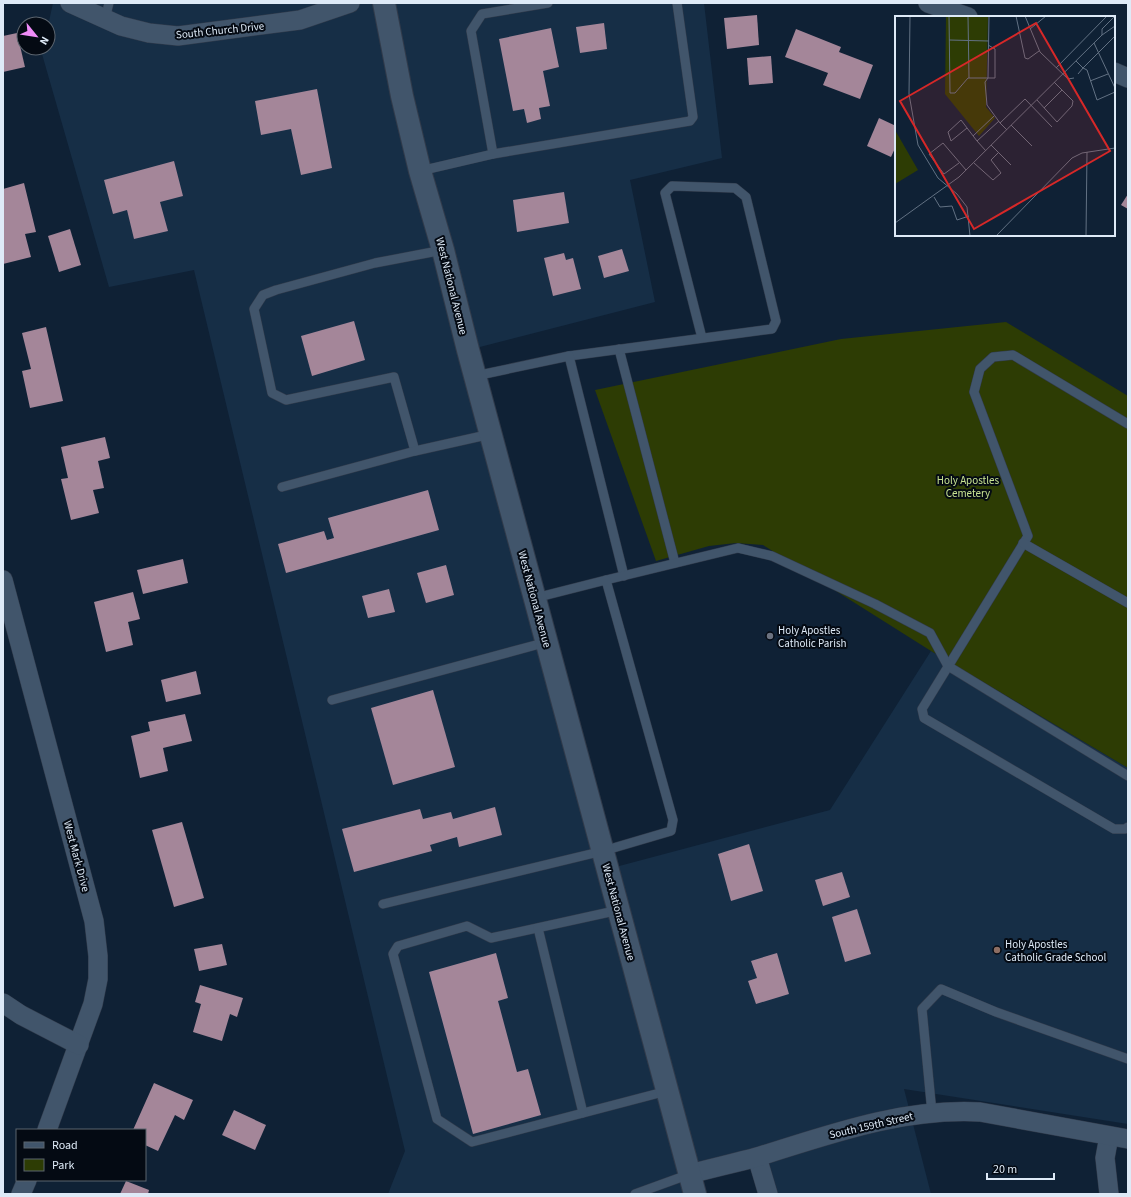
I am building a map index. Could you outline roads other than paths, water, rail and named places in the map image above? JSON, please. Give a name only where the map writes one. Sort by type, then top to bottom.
[{"type":"main road","name":"West National Avenue","points":[[384,3],[402,96],[420,171],[443,250],[475,376],[692,1184]]},
{"type":"street","name":"South Church Drive","points":[[70,3],[107,11],[121,26],[150,33],[178,36],[300,20],[350,3]]},
{"type":"street","points":[[928,3],[965,16]]},
{"type":"street","points":[[1115,72],[1128,78]]},
{"type":"street","name":"West Mark Drive","points":[[3,580],[94,921],[98,956],[98,980],[93,1004],[79,1045],[46,1129]]},
{"type":"street","points":[[3,1003],[21,1015],[79,1045]]},
{"type":"street","name":"South 159th Street","points":[[692,1184],[757,1157],[799,1142],[887,1119],[916,1114],[959,1111],[980,1112],[1128,1139]]},
{"type":"street","points":[[1109,1136],[1105,1158],[1109,1194]]},
{"type":"street","points":[[757,1157],[768,1194]]},
{"type":"street","points":[[21,1194],[27,1181]]},
{"type":"lane","points":[[493,154],[470,31],[482,14],[548,3]]},
{"type":"lane","points":[[420,171],[493,154],[690,120],[693,117],[676,3]]},
{"type":"lane","points":[[475,376],[569,356],[772,329],[776,321],[746,197],[735,188],[672,186],[665,193],[702,338]]},
{"type":"lane","points":[[415,450],[394,377],[286,400],[272,393],[254,309],[263,295],[276,290],[374,263],[443,250]]},
{"type":"lane","points":[[619,349],[675,563]]},
{"type":"lane","points":[[1128,424],[1013,355],[993,358],[980,369],[974,392],[1028,536],[922,709],[924,718],[1114,828],[1125,829],[1128,826]]},
{"type":"lane","points":[[569,356],[624,576]]},
{"type":"lane","points":[[282,487],[415,450],[491,434]]},
{"type":"lane","points":[[1023,543],[1128,603]]},
{"type":"lane","points":[[535,598],[738,548],[772,556],[876,604],[930,633],[948,666],[1128,776]]},
{"type":"lane","points":[[383,904],[603,851],[671,831],[673,820],[606,580]]},
{"type":"lane","points":[[332,700],[547,642]]},
{"type":"lane","points":[[619,910],[491,938],[467,926],[398,946],[393,954],[437,1119],[472,1142],[667,1091]]},
{"type":"lane","points":[[538,928],[583,1113]]},
{"type":"lane","points":[[932,1113],[922,1009],[941,989],[996,1012],[1128,1059]]},
{"type":"lane","points":[[635,1194],[692,1184]]},
{"type":"place","name":"Holy Apostles Catholic Parish","points":[[770,636]]},
{"type":"place","name":"Holy Apostles Catholic Grade School","points":[[997,950]]},
{"type":"park label","name":"Holy Apostles Cemetery","points":[[968,486]]}]
